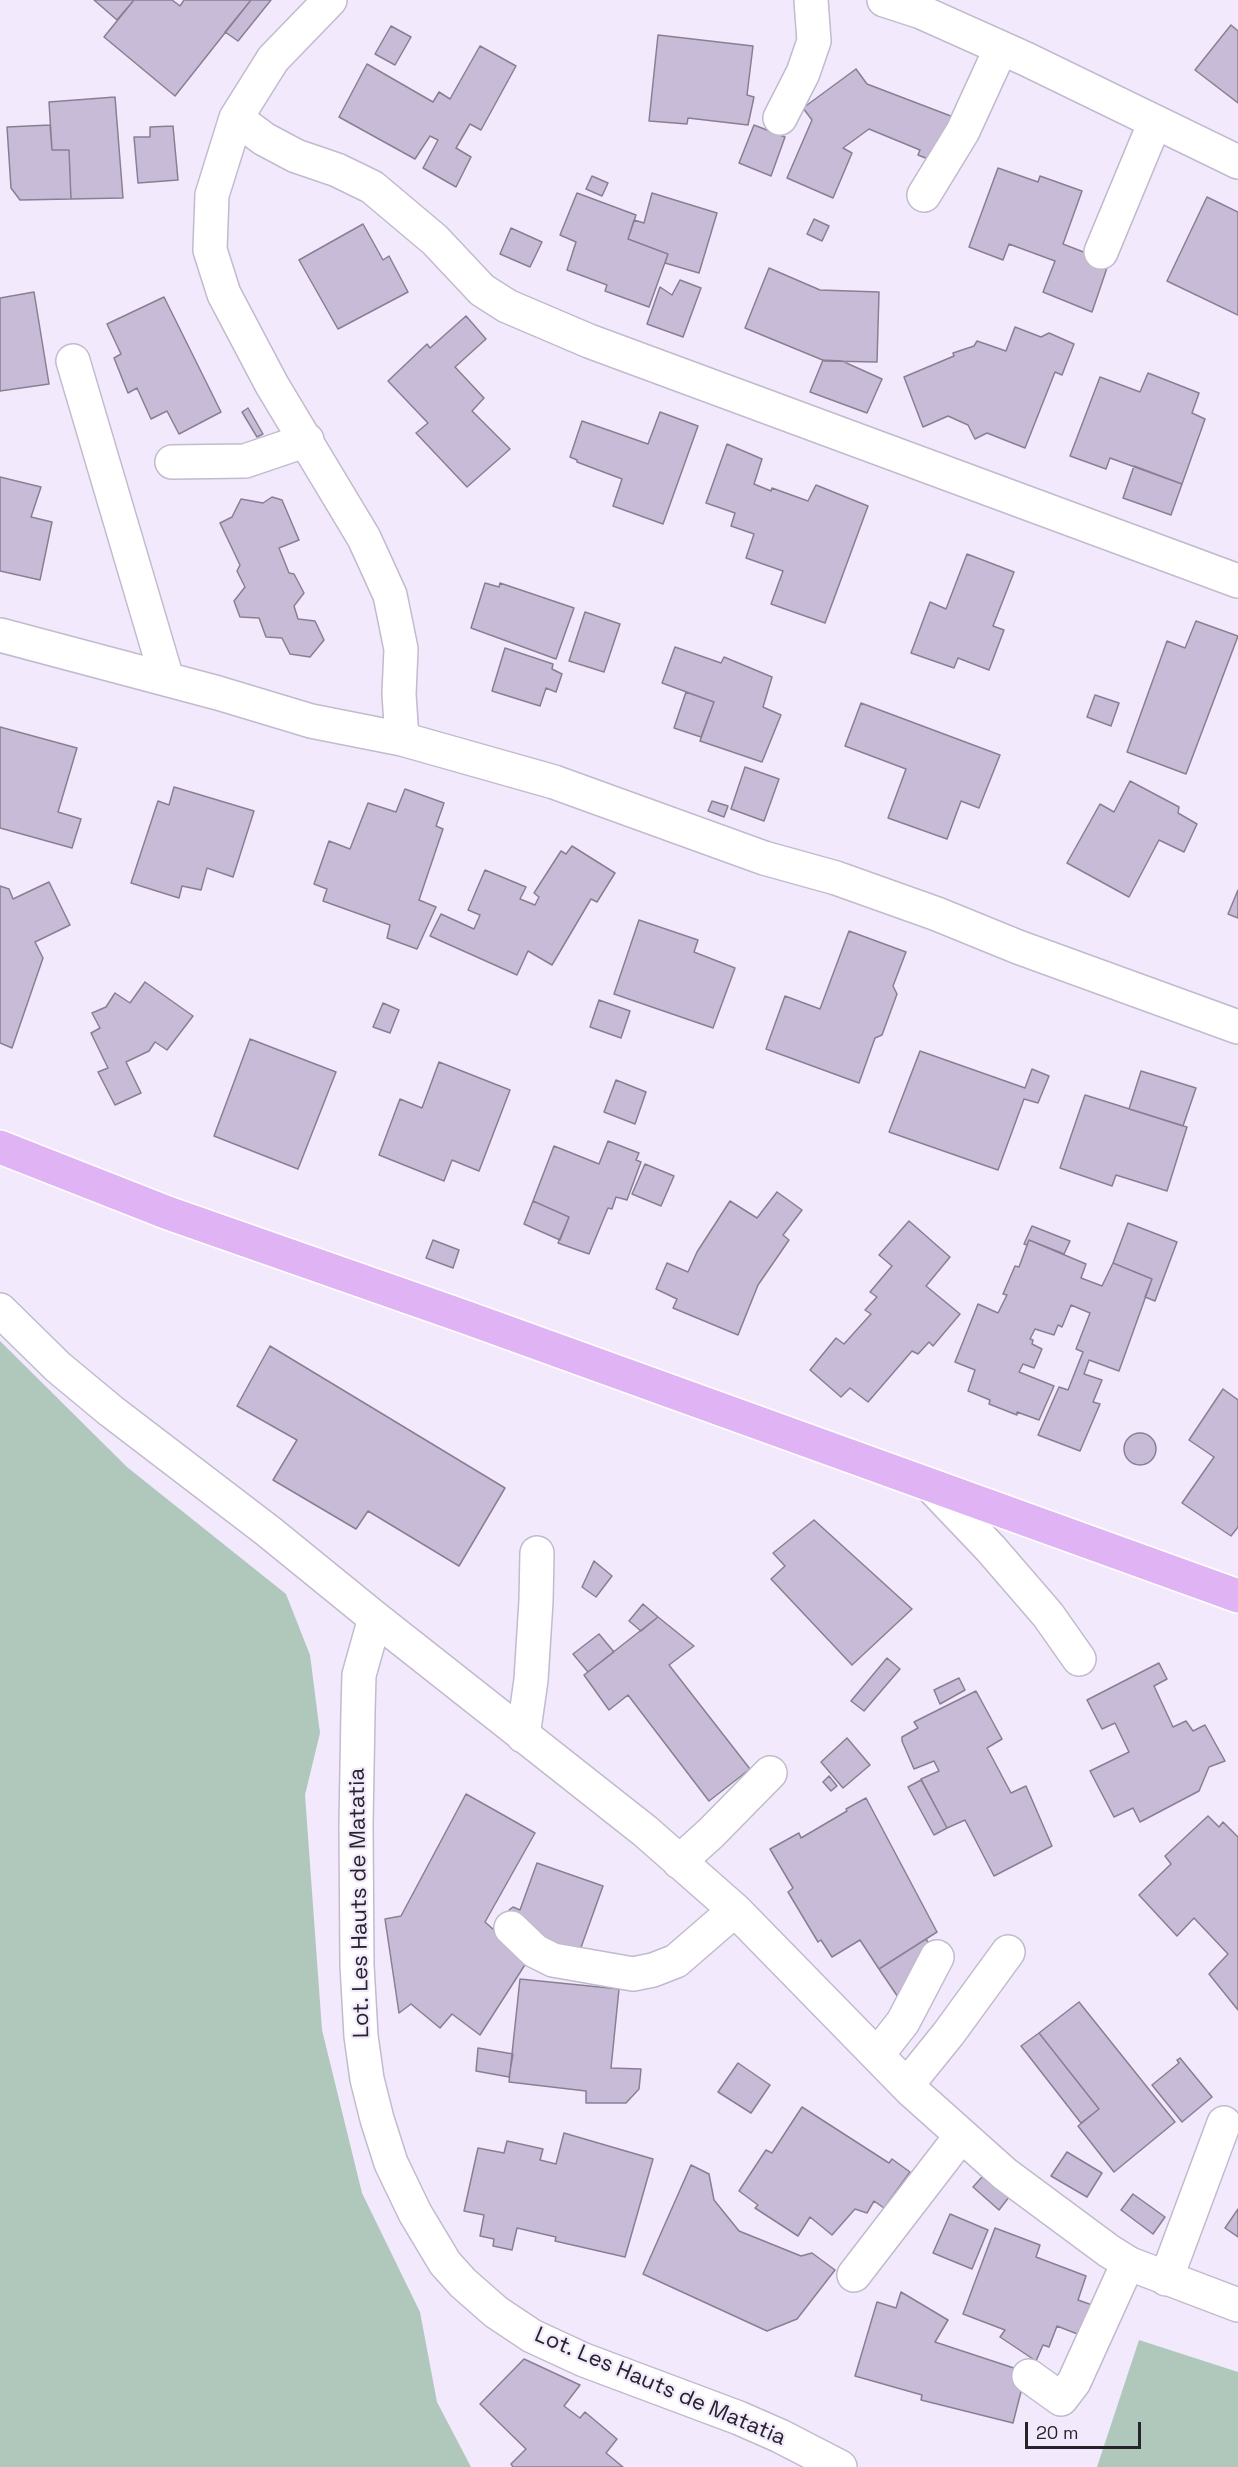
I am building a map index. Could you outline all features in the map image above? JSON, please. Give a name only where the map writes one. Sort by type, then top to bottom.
[{"type":"main road","points":[[0,1147],[168,1214],[465,1317],[1238,1596]]},
{"type":"street","points":[[330,0],[273,59],[236,118],[212,195],[210,250],[224,294],[272,385],[364,538],[390,595],[401,649],[399,694],[402,739]]},
{"type":"street","points":[[780,118],[803,73],[814,41],[811,0]]},
{"type":"street","points":[[884,0],[921,12],[1001,48],[1238,162]]},
{"type":"street","points":[[924,195],[963,131],[1001,48]]},
{"type":"street","points":[[236,118],[264,139],[296,156],[337,170],[372,187],[435,240],[482,290],[516,311],[578,337],[1238,582]]},
{"type":"street","points":[[1101,252],[1155,122]]},
{"type":"street","points":[[73,361],[167,679]]},
{"type":"street","points":[[172,462],[245,461],[307,440]]},
{"type":"street","points":[[0,635],[167,679],[311,721],[402,739],[554,782],[764,858],[836,878],[937,914],[1018,947],[1238,1028]]},
{"type":"street","points":[[0,1310],[76,1382],[268,1531],[645,1831],[735,1910],[908,2085],[962,2136],[1038,2200],[1128,2263],[1238,2305]]},
{"type":"street","points":[[932,1487],[991,1549],[1048,1615],[1079,1659]]},
{"type":"street","points":[[523,1736],[531,1680],[537,1553]]},
{"type":"street","name":"Lot. Les Hauts de Matatia","points":[[375,1618],[360,1675],[358,1710],[357,1965],[361,2036],[367,2079],[377,2119],[392,2163],[415,2213],[445,2263],[463,2283],[496,2312],[532,2336],[584,2360],[739,2418],[840,2467]]},
{"type":"street","points":[[679,1862],[770,1773]]},
{"type":"street","points":[[511,1928],[535,1951],[553,1960],[633,1974],[653,1970],[676,1961],[735,1910]]},
{"type":"street","points":[[908,2085],[950,2033],[1008,1952]]},
{"type":"street","points":[[878,2054],[903,2022],[937,1956]]},
{"type":"street","points":[[1166,2279],[1224,2123]]},
{"type":"street","points":[[854,2275],[962,2136]]},
{"type":"street","points":[[1029,2376],[1061,2399],[1079,2372],[1128,2263]]},
{"type":"green space","points":[[0,1341],[127,1467],[286,1594],[310,1655],[320,1733],[305,1795],[322,2030],[362,2193],[420,2312],[437,2402],[471,2467],[0,2467]]},
{"type":"green space","points":[[1139,2340],[1238,2372],[1238,2467],[1097,2467]]},
{"type":"building","points":[[94,0],[134,0],[117,20]]},
{"type":"building","points":[[134,0],[172,0],[180,6],[184,0],[251,0],[175,96],[104,37]]},
{"type":"building","points":[[251,0],[271,0],[238,41],[225,32]]},
{"type":"building","points":[[1231,25],[1238,31],[1238,103],[1195,70]]},
{"type":"building","points":[[391,26],[411,37],[395,65],[375,54]]},
{"type":"building","points":[[658,35],[753,46],[747,95],[754,97],[748,125],[688,118],[687,124],[649,121]]},
{"type":"building","points":[[480,46],[516,66],[481,130],[470,124],[456,148],[471,157],[456,187],[423,168],[438,140],[430,136],[415,159],[339,117],[367,64],[433,102],[439,92],[450,99]]},
{"type":"building","points":[[856,69],[867,84],[956,118],[938,163],[918,155],[920,150],[869,129],[843,148],[852,153],[833,198],[787,178],[812,120],[803,108]]},
{"type":"building","points":[[115,97],[123,198],[71,199],[69,150],[52,150],[49,102]]},
{"type":"building","points":[[50,125],[52,150],[69,150],[71,199],[20,200],[11,188],[7,127]]},
{"type":"building","points":[[754,125],[785,137],[771,176],[739,163]]},
{"type":"building","points":[[173,126],[178,180],[138,183],[134,137],[150,137],[150,127]]},
{"type":"building","points":[[998,168],[1038,182],[1040,176],[1082,191],[1063,244],[1109,262],[1092,312],[1043,292],[1055,261],[1009,244],[1003,260],[969,247]]},
{"type":"building","points":[[592,176],[608,183],[602,196],[586,189]]},
{"type":"building","points":[[577,193],[636,215],[628,239],[668,254],[649,307],[605,291],[607,285],[567,270],[576,242],[560,235]]},
{"type":"building","points":[[652,193],[717,213],[699,273],[665,263],[668,254],[628,239],[634,220],[644,223]]},
{"type":"building","points":[[1207,197],[1238,212],[1238,315],[1167,281]]},
{"type":"building","points":[[814,219],[829,226],[822,241],[807,234]]},
{"type":"building","points":[[363,224],[383,260],[389,256],[408,292],[338,329],[299,260]]},
{"type":"building","points":[[511,228],[542,242],[530,267],[500,254]]},
{"type":"building","points":[[769,268],[820,290],[879,292],[877,362],[825,361],[745,328]]},
{"type":"building","points":[[680,280],[701,288],[683,337],[647,324],[660,287],[672,295]]},
{"type":"building","points":[[34,292],[49,384],[0,391],[0,298]]},
{"type":"building","points":[[164,297],[221,412],[179,434],[167,411],[151,419],[137,388],[128,393],[114,358],[121,354],[107,324]]},
{"type":"building","points":[[466,316],[486,339],[455,367],[484,398],[472,411],[510,449],[467,487],[416,433],[428,423],[388,381],[427,344],[430,348]]},
{"type":"building","points":[[1015,327],[1041,337],[1049,333],[1074,344],[1062,375],[1055,372],[1025,448],[987,433],[975,439],[968,425],[948,416],[923,427],[904,377],[954,356],[953,353],[974,346],[977,341],[1006,351]]},
{"type":"building","points":[[823,360],[842,361],[882,379],[867,413],[810,392]]},
{"type":"building","points":[[1148,373],[1199,393],[1192,413],[1205,419],[1182,484],[1110,458],[1106,469],[1070,456],[1100,377],[1140,392]]},
{"type":"building","points":[[248,408],[263,434],[257,437],[242,412]]},
{"type":"building","points":[[660,412],[698,426],[663,524],[613,506],[622,479],[577,462],[570,457],[582,421],[648,444]]},
{"type":"building","points":[[727,444],[762,459],[754,484],[808,501],[816,485],[868,506],[825,623],[771,604],[783,571],[746,558],[754,534],[731,526],[735,513],[706,503]]},
{"type":"building","points":[[1134,466],[1182,484],[1171,515],[1123,498]]},
{"type":"building","points":[[0,477],[41,487],[31,517],[52,522],[40,580],[0,571]]},
{"type":"building","points":[[272,497],[282,500],[299,540],[279,548],[289,573],[294,574],[304,593],[294,606],[298,619],[315,621],[324,640],[310,657],[290,654],[282,638],[266,637],[259,618],[240,617],[234,601],[245,587],[237,571],[240,565],[220,523],[232,517],[241,499],[263,503]]},
{"type":"building","points":[[967,554],[1014,572],[993,626],[1004,630],[989,670],[958,658],[954,668],[911,653],[930,602],[946,609]]},
{"type":"building","points":[[485,583],[499,587],[500,583],[574,608],[556,659],[471,628]]},
{"type":"building","points":[[585,612],[620,624],[604,672],[569,661]]},
{"type":"building","points":[[1196,621],[1238,636],[1186,774],[1127,752],[1167,641],[1185,648]]},
{"type":"building","points":[[675,647],[721,663],[724,657],[772,677],[763,707],[781,715],[762,762],[700,741],[714,702],[662,683]]},
{"type":"building","points":[[505,648],[553,664],[552,669],[562,674],[556,692],[546,688],[540,706],[492,691]]},
{"type":"building","points":[[686,692],[714,702],[701,737],[674,728]]},
{"type":"building","points":[[1095,695],[1119,703],[1111,726],[1087,717]]},
{"type":"building","points":[[861,703],[1000,755],[979,808],[961,801],[947,839],[888,818],[906,769],[845,746]]},
{"type":"building","points":[[0,727],[77,748],[58,812],[81,819],[72,848],[0,828]]},
{"type":"building","points":[[745,767],[779,779],[764,821],[731,809]]},
{"type":"building","points":[[1130,781],[1179,807],[1178,813],[1197,824],[1184,852],[1159,840],[1129,897],[1067,863],[1100,804],[1114,812]]},
{"type":"building","points":[[174,787],[254,811],[233,877],[207,868],[201,890],[182,886],[179,898],[131,883],[158,801],[169,805]]},
{"type":"building","points":[[405,789],[444,803],[436,826],[443,829],[419,900],[436,907],[417,949],[387,938],[390,925],[323,901],[327,889],[314,884],[329,841],[350,849],[368,803],[396,812]]},
{"type":"building","points":[[712,801],[728,806],[724,817],[708,811]]},
{"type":"building","points":[[572,846],[615,873],[597,902],[591,899],[552,965],[528,951],[517,975],[430,936],[441,914],[474,929],[480,915],[468,910],[485,870],[526,887],[520,899],[535,905],[539,897],[534,893],[561,851],[566,854]]},
{"type":"building","points":[[49,882],[70,925],[35,942],[43,958],[12,1048],[0,1043],[0,886],[9,889],[13,899]]},
{"type":"building","points":[[1238,890],[1238,918],[1228,914]]},
{"type":"building","points":[[639,920],[698,940],[694,952],[735,968],[713,1028],[614,994]]},
{"type":"building","points":[[849,931],[906,952],[893,986],[897,994],[882,1035],[875,1038],[859,1083],[766,1049],[785,996],[820,1009]]},
{"type":"building","points":[[145,982],[193,1016],[167,1050],[155,1042],[149,1051],[126,1062],[141,1093],[115,1105],[98,1072],[108,1068],[91,1033],[100,1028],[92,1013],[106,1007],[115,993],[130,1003]]},
{"type":"building","points":[[599,1000],[630,1011],[621,1038],[590,1027]]},
{"type":"building","points":[[383,1003],[399,1010],[390,1033],[373,1027]]},
{"type":"building","points":[[250,1039],[336,1072],[298,1169],[214,1136]]},
{"type":"building","points":[[920,1051],[1025,1088],[1032,1069],[1049,1076],[1038,1103],[1024,1099],[998,1170],[889,1132]]},
{"type":"building","points":[[439,1062],[510,1090],[479,1171],[452,1160],[444,1181],[379,1155],[400,1099],[422,1108]]},
{"type":"building","points":[[1141,1071],[1196,1088],[1183,1126],[1129,1109]]},
{"type":"building","points":[[616,1080],[646,1092],[635,1124],[604,1112]]},
{"type":"building","points":[[1085,1095],[1187,1127],[1167,1191],[1116,1175],[1112,1186],[1060,1168]]},
{"type":"building","points":[[608,1141],[639,1153],[636,1160],[641,1162],[627,1200],[616,1197],[612,1209],[608,1208],[589,1254],[558,1243],[569,1217],[533,1201],[554,1146],[599,1164]]},
{"type":"building","points":[[645,1164],[674,1176],[661,1206],[632,1194]]},
{"type":"building","points":[[777,1192],[802,1210],[783,1235],[789,1240],[758,1285],[738,1335],[673,1308],[677,1299],[656,1289],[667,1263],[688,1272],[697,1252],[730,1201],[757,1218]]},
{"type":"building","points":[[533,1201],[569,1217],[560,1240],[524,1224]]},
{"type":"building","points":[[909,1221],[950,1257],[926,1286],[960,1314],[933,1346],[929,1342],[918,1354],[912,1351],[868,1402],[850,1388],[841,1397],[810,1370],[836,1338],[844,1344],[871,1314],[865,1310],[877,1297],[870,1292],[892,1266],[879,1255]]},
{"type":"building","points":[[1128,1223],[1177,1242],[1155,1301],[1145,1297],[1152,1279],[1113,1263]]},
{"type":"building","points":[[1032,1226],[1070,1241],[1064,1254],[1029,1240],[1027,1245],[1024,1244]]},
{"type":"building","points":[[433,1240],[459,1250],[453,1268],[426,1258]]},
{"type":"building","points":[[1029,1240],[1086,1264],[1081,1278],[1102,1286],[1113,1263],[1152,1279],[1119,1371],[1089,1360],[1084,1374],[1102,1380],[1093,1402],[1100,1404],[1080,1451],[1038,1435],[1059,1387],[1068,1390],[1083,1352],[1076,1349],[1090,1313],[1071,1305],[1062,1327],[1058,1325],[1054,1335],[1035,1329],[1030,1339],[1033,1340],[1032,1344],[1042,1349],[1034,1368],[1023,1364],[1019,1372],[1054,1386],[1039,1420],[1017,1412],[1017,1415],[989,1404],[990,1400],[968,1391],[975,1370],[955,1362],[978,1304],[998,1313],[1007,1295],[1003,1294],[1015,1266],[1019,1267]]},
{"type":"building","points":[[270,1346],[505,1488],[459,1566],[368,1511],[356,1529],[273,1480],[297,1440],[237,1406]]},
{"type":"building","points":[[1223,1389],[1238,1400],[1238,1527],[1231,1536],[1182,1503],[1214,1457],[1189,1440]]},
{"type":"building","points":[[1140,1433],[1151,1438],[1156,1449],[1151,1460],[1140,1465],[1129,1460],[1124,1449],[1129,1438]]},
{"type":"building","points":[[814,1520],[912,1609],[852,1665],[771,1579],[785,1566],[773,1553]]},
{"type":"building","points":[[594,1561],[612,1576],[596,1597],[582,1587]]},
{"type":"building","points":[[643,1604],[658,1617],[641,1631],[629,1621]]},
{"type":"building","points":[[658,1617],[694,1646],[669,1665],[750,1769],[709,1801],[628,1695],[609,1710],[584,1675]]},
{"type":"building","points":[[599,1634],[614,1652],[588,1672],[573,1654]]},
{"type":"building","points":[[887,1658],[900,1669],[864,1711],[851,1701]]},
{"type":"building","points":[[1159,1663],[1167,1679],[1154,1686],[1173,1727],[1186,1721],[1193,1731],[1205,1725],[1225,1761],[1209,1767],[1199,1791],[1140,1822],[1133,1808],[1114,1817],[1090,1771],[1129,1752],[1115,1723],[1102,1729],[1087,1700]]},
{"type":"building","points":[[959,1678],[965,1690],[940,1704],[934,1690]]},
{"type":"building","points":[[976,1691],[1002,1739],[987,1748],[1011,1793],[1026,1786],[1052,1846],[994,1876],[965,1820],[947,1828],[921,1779],[939,1771],[934,1761],[914,1769],[902,1741],[902,1737],[918,1728],[914,1722]]},
{"type":"building","points":[[847,1738],[870,1765],[843,1788],[821,1762]]},
{"type":"building","points":[[829,1776],[837,1786],[831,1791],[823,1782]]},
{"type":"building","points":[[921,1780],[947,1828],[934,1835],[908,1787]]},
{"type":"building","points":[[466,1794],[535,1833],[485,1922],[528,1960],[480,2035],[452,2014],[440,2028],[411,2004],[399,2013],[385,1919],[401,1916]]},
{"type":"building","points":[[866,1798],[937,1932],[879,1969],[860,1940],[832,1957],[821,1940],[818,1942],[788,1892],[793,1888],[770,1849],[799,1833],[801,1838]]},
{"type":"building","points":[[1208,1816],[1219,1827],[1223,1822],[1238,1837],[1238,2010],[1209,1974],[1228,1954],[1194,1918],[1177,1936],[1139,1895],[1171,1864],[1165,1856]]},
{"type":"building","points":[[537,1863],[603,1886],[579,1953],[528,1935],[509,1910],[513,1907],[520,1910]]},
{"type":"building","points":[[926,1939],[936,1954],[900,2000],[879,1969]]},
{"type":"building","points":[[520,1979],[619,1989],[611,2068],[641,2069],[639,2089],[626,2103],[586,2103],[586,2091],[509,2082]]},
{"type":"building","points":[[1079,2002],[1175,2122],[1114,2172],[1078,2126],[1099,2109],[1039,2033]]},
{"type":"building","points":[[1039,2033],[1099,2109],[1081,2123],[1021,2046]]},
{"type":"building","points":[[478,2048],[513,2054],[509,2077],[476,2071]]},
{"type":"building","points":[[1180,2058],[1212,2097],[1182,2122],[1152,2085],[1179,2063],[1177,2060]]},
{"type":"building","points":[[738,2063],[770,2085],[751,2113],[718,2092]]},
{"type":"building","points":[[802,2107],[889,2163],[892,2159],[910,2172],[884,2208],[874,2201],[867,2213],[855,2209],[832,2235],[810,2217],[798,2236],[755,2208],[758,2205],[739,2191],[766,2150],[772,2153]]},
{"type":"building","points":[[564,2133],[653,2159],[625,2257],[555,2241],[556,2237],[517,2228],[512,2250],[493,2246],[494,2239],[480,2236],[484,2215],[464,2211],[478,2148],[504,2153],[507,2141],[543,2149],[540,2160],[556,2164]]},
{"type":"building","points":[[1067,2152],[1102,2173],[1087,2197],[1051,2176]]},
{"type":"building","points":[[691,2165],[709,2174],[714,2200],[739,2231],[801,2256],[812,2253],[835,2270],[797,2319],[767,2331],[643,2274]]},
{"type":"building","points":[[982,2177],[1009,2197],[999,2210],[973,2187]]},
{"type":"building","points":[[1133,2194],[1165,2217],[1153,2234],[1121,2210]]},
{"type":"building","points":[[1238,2209],[1238,2237],[1225,2228]]},
{"type":"building","points":[[950,2214],[988,2230],[972,2269],[933,2253]]},
{"type":"building","points":[[995,2228],[1040,2245],[1036,2257],[1086,2276],[1078,2300],[1092,2305],[1080,2335],[1057,2326],[1049,2347],[1043,2345],[1036,2361],[1000,2337],[1005,2330],[963,2314]]},
{"type":"building","points":[[901,2292],[948,2320],[935,2342],[1026,2372],[1013,2423],[921,2400],[922,2395],[855,2376],[877,2302],[896,2308]]},
{"type":"building","points":[[524,2359],[580,2385],[564,2406],[580,2418],[585,2412],[617,2439],[606,2453],[623,2467],[513,2467],[511,2464],[526,2449],[480,2404]]}]
